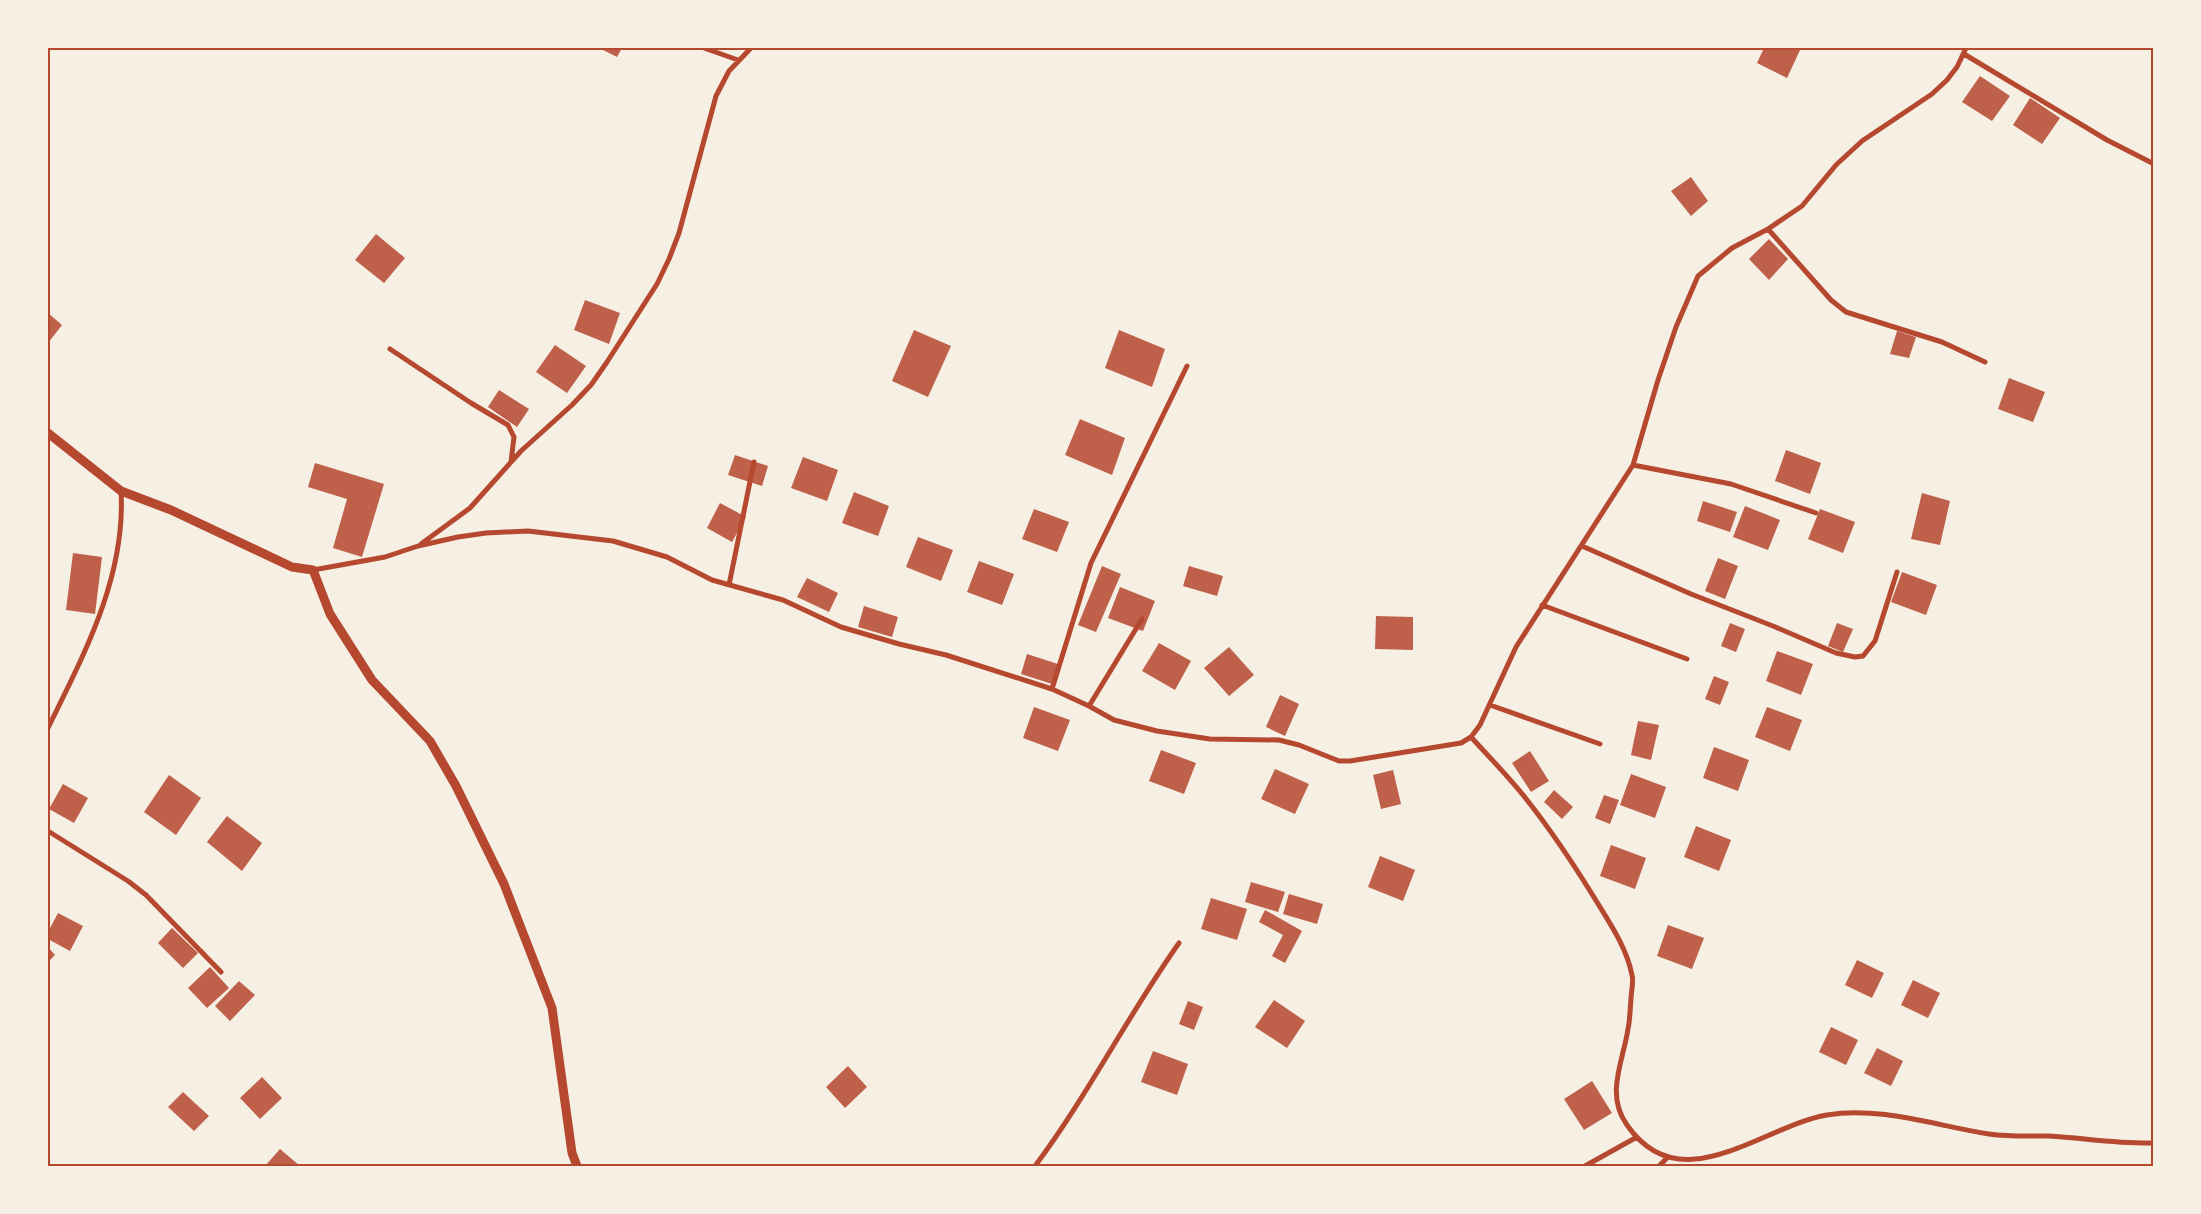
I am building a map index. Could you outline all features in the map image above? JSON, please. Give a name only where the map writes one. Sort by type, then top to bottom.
[{"type":"street","points":[[704,48],[738,60]]},
{"type":"street","points":[[418,546],[470,508],[511,462],[591,385],[657,284],[669,259],[679,232],[716,96],[725,77],[738,60],[751,48]]},
{"type":"street","points":[[48,433],[120,492],[171,510],[292,567],[313,570],[385,557],[458,536],[486,533],[528,531],[613,541],[667,557],[712,580],[783,600],[841,627],[946,655],[1052,689],[1114,720],[1157,732],[1210,739],[1279,740],[1299,745],[1338,760],[1350,761],[1449,746],[1471,737],[1480,725],[1516,647],[1624,482],[1633,465],[1661,371],[1698,276],[1732,248],[1768,229],[1802,206],[1836,165],[1862,141],[1932,94],[1947,80],[1966,48]]},
{"type":"street","points":[[1964,54],[2107,140],[2154,164]]},
{"type":"street","points":[[1768,229],[1831,300],[1846,312],[1942,342],[1985,362]]},
{"type":"street","points":[[390,349],[471,404],[508,425],[514,437],[511,462]]},
{"type":"street","points":[[1052,689],[1091,563],[1187,366]]},
{"type":"street","points":[[729,585],[754,462]]},
{"type":"street","points":[[1633,465],[1731,484],[1816,513]]},
{"type":"street","points":[[48,728],[89,644],[111,582],[122,515],[120,492]]},
{"type":"street","points":[[1582,546],[1691,594],[1836,653],[1855,657],[1863,656],[1874,641],[1898,572]]},
{"type":"street","points":[[313,570],[330,614],[372,680],[430,741],[456,786],[504,884],[552,1008],[572,1153],[577,1166]]},
{"type":"street","points":[[1542,605],[1687,659]]},
{"type":"street","points":[[1089,706],[1142,619]]},
{"type":"street","points":[[1490,705],[1600,744]]},
{"type":"street","points":[[1471,737],[1527,800],[1590,891],[1623,950],[1633,977],[1628,1030],[1617,1073],[1617,1100],[1621,1114],[1637,1137],[1667,1158],[1680,1160],[1714,1156],[1755,1142],[1801,1122],[1828,1115],[1843,1114],[1876,1114],[1904,1117],[2003,1136],[2051,1136],[2154,1143]]},
{"type":"street","points":[[48,831],[128,881],[146,895],[221,972]]},
{"type":"street","points":[[1035,1166],[1052,1144],[1152,981],[1179,943]]},
{"type":"street","points":[[1585,1166],[1637,1137]]},
{"type":"street","points":[[1659,1166],[1667,1158]]},
{"type":"building","points":[[599,48],[622,48],[617,57]]},
{"type":"building","points":[[1764,48],[1801,48],[1787,78],[1757,63]]},
{"type":"building","points":[[1980,76],[2010,96],[1992,121],[1962,102]]},
{"type":"building","points":[[2030,98],[2060,118],[2042,144],[2013,125]]},
{"type":"building","points":[[1691,177],[1708,201],[1691,216],[1671,191]]},
{"type":"building","points":[[376,234],[405,258],[384,283],[355,260]]},
{"type":"building","points":[[1769,239],[1788,259],[1769,280],[1749,259]]},
{"type":"building","points":[[585,300],[620,313],[609,344],[574,330]]},
{"type":"building","points":[[48,313],[62,325],[48,343]]},
{"type":"building","points":[[914,330],[951,346],[928,397],[892,381]]},
{"type":"building","points":[[1119,330],[1165,349],[1152,387],[1105,368]]},
{"type":"building","points":[[1897,331],[1916,337],[1909,358],[1890,354]]},
{"type":"building","points":[[555,345],[586,366],[567,393],[536,372]]},
{"type":"building","points":[[2009,378],[2045,392],[2033,422],[1998,409]]},
{"type":"building","points":[[499,390],[529,409],[517,427],[488,407]]},
{"type":"building","points":[[1080,419],[1125,438],[1112,475],[1065,455]]},
{"type":"building","points":[[1786,450],[1821,463],[1810,494],[1775,481]]},
{"type":"building","points":[[735,455],[768,466],[762,486],[728,475]]},
{"type":"building","points":[[803,457],[838,470],[827,501],[791,488]]},
{"type":"building","points":[[315,463],[384,484],[362,557],[333,548],[347,499],[308,487]]},
{"type":"building","points":[[854,492],[889,506],[878,536],[842,523]]},
{"type":"building","points":[[1922,493],[1950,501],[1940,545],[1911,539]]},
{"type":"building","points":[[1703,501],[1737,512],[1730,532],[1697,521]]},
{"type":"building","points":[[720,503],[746,517],[732,542],[707,528]]},
{"type":"building","points":[[1745,506],[1780,520],[1768,550],[1733,537]]},
{"type":"building","points":[[1034,509],[1069,522],[1057,552],[1022,539]]},
{"type":"building","points":[[1820,509],[1855,522],[1843,553],[1808,539]]},
{"type":"building","points":[[918,537],[953,550],[941,581],[906,567]]},
{"type":"building","points":[[73,553],[102,557],[95,614],[66,610]]},
{"type":"building","points":[[1718,558],[1738,566],[1725,599],[1705,591]]},
{"type":"building","points":[[979,561],[1014,574],[1002,605],[967,592]]},
{"type":"building","points":[[1102,566],[1121,574],[1096,632],[1078,625]]},
{"type":"building","points":[[1189,566],[1223,576],[1217,596],[1183,586]]},
{"type":"building","points":[[1902,572],[1937,585],[1926,615],[1891,602]]},
{"type":"building","points":[[807,578],[838,593],[829,612],[797,597]]},
{"type":"building","points":[[1120,587],[1155,601],[1143,631],[1108,618]]},
{"type":"building","points":[[864,606],[898,617],[892,637],[858,627]]},
{"type":"building","points":[[1376,616],[1413,617],[1413,650],[1375,649]]},
{"type":"building","points":[[1730,623],[1745,629],[1736,652],[1721,646]]},
{"type":"building","points":[[1837,623],[1853,629],[1843,652],[1828,646]]},
{"type":"building","points":[[1159,643],[1191,661],[1175,690],[1142,671]]},
{"type":"building","points":[[1229,647],[1254,675],[1229,696],[1204,668]]},
{"type":"building","points":[[1777,651],[1813,664],[1801,695],[1766,681]]},
{"type":"building","points":[[1027,654],[1061,665],[1055,685],[1021,674]]},
{"type":"building","points":[[1714,676],[1729,682],[1720,705],[1705,699]]},
{"type":"building","points":[[1280,695],[1299,704],[1285,736],[1266,727]]},
{"type":"building","points":[[1034,707],[1070,720],[1058,751],[1023,738]]},
{"type":"building","points":[[1767,707],[1802,720],[1790,751],[1755,737]]},
{"type":"building","points":[[1638,721],[1659,725],[1651,760],[1631,755]]},
{"type":"building","points":[[1714,747],[1749,760],[1738,791],[1703,778]]},
{"type":"building","points":[[1161,750],[1196,763],[1184,794],[1149,781]]},
{"type":"building","points":[[1530,751],[1549,781],[1531,792],[1512,763]]},
{"type":"building","points":[[1275,769],[1309,784],[1295,814],[1261,799]]},
{"type":"building","points":[[1393,770],[1401,804],[1381,809],[1373,775]]},
{"type":"building","points":[[1631,774],[1666,787],[1655,818],[1620,805]]},
{"type":"building","points":[[169,775],[201,798],[176,835],[144,812]]},
{"type":"building","points":[[63,784],[88,798],[74,823],[49,809]]},
{"type":"building","points":[[1554,790],[1573,807],[1562,819],[1544,802]]},
{"type":"building","points":[[1604,795],[1619,800],[1610,824],[1595,818]]},
{"type":"building","points":[[227,816],[262,843],[242,871],[207,842]]},
{"type":"building","points":[[1696,826],[1731,840],[1719,871],[1684,857]]},
{"type":"building","points":[[1611,845],[1646,858],[1635,889],[1600,876]]},
{"type":"building","points":[[1380,856],[1415,870],[1403,901],[1368,887]]},
{"type":"building","points":[[1251,882],[1285,892],[1278,912],[1245,902]]},
{"type":"building","points":[[1289,894],[1323,904],[1317,924],[1283,914]]},
{"type":"building","points":[[1211,898],[1247,909],[1237,940],[1201,929]]},
{"type":"building","points":[[1265,910],[1302,931],[1285,963],[1272,956],[1283,935],[1259,922]]},
{"type":"building","points":[[58,913],[83,926],[70,951],[48,939],[48,932]]},
{"type":"building","points":[[1668,925],[1704,938],[1692,969],[1657,956]]},
{"type":"building","points":[[172,928],[198,953],[183,968],[158,943]]},
{"type":"building","points":[[48,947],[55,955],[48,962]]},
{"type":"building","points":[[1857,960],[1884,973],[1872,998],[1845,985]]},
{"type":"building","points":[[210,967],[229,988],[207,1008],[188,988]]},
{"type":"building","points":[[1913,980],[1940,993],[1928,1018],[1901,1005]]},
{"type":"building","points":[[239,981],[255,995],[230,1021],[215,1006]]},
{"type":"building","points":[[1274,1000],[1305,1021],[1287,1048],[1255,1027]]},
{"type":"building","points":[[1188,1001],[1203,1007],[1194,1030],[1179,1024]]},
{"type":"building","points":[[1831,1027],[1858,1040],[1846,1065],[1819,1052]]},
{"type":"building","points":[[1877,1048],[1903,1061],[1891,1086],[1864,1073]]},
{"type":"building","points":[[1153,1051],[1188,1064],[1177,1095],[1141,1082]]},
{"type":"building","points":[[848,1066],[867,1087],[845,1108],[826,1087]]},
{"type":"building","points":[[262,1077],[282,1098],[260,1119],[240,1098]]},
{"type":"building","points":[[1592,1081],[1612,1113],[1584,1130],[1564,1099]]},
{"type":"building","points":[[183,1092],[209,1116],[194,1131],[168,1107]]},
{"type":"building","points":[[280,1149],[300,1166],[265,1166]]}]
